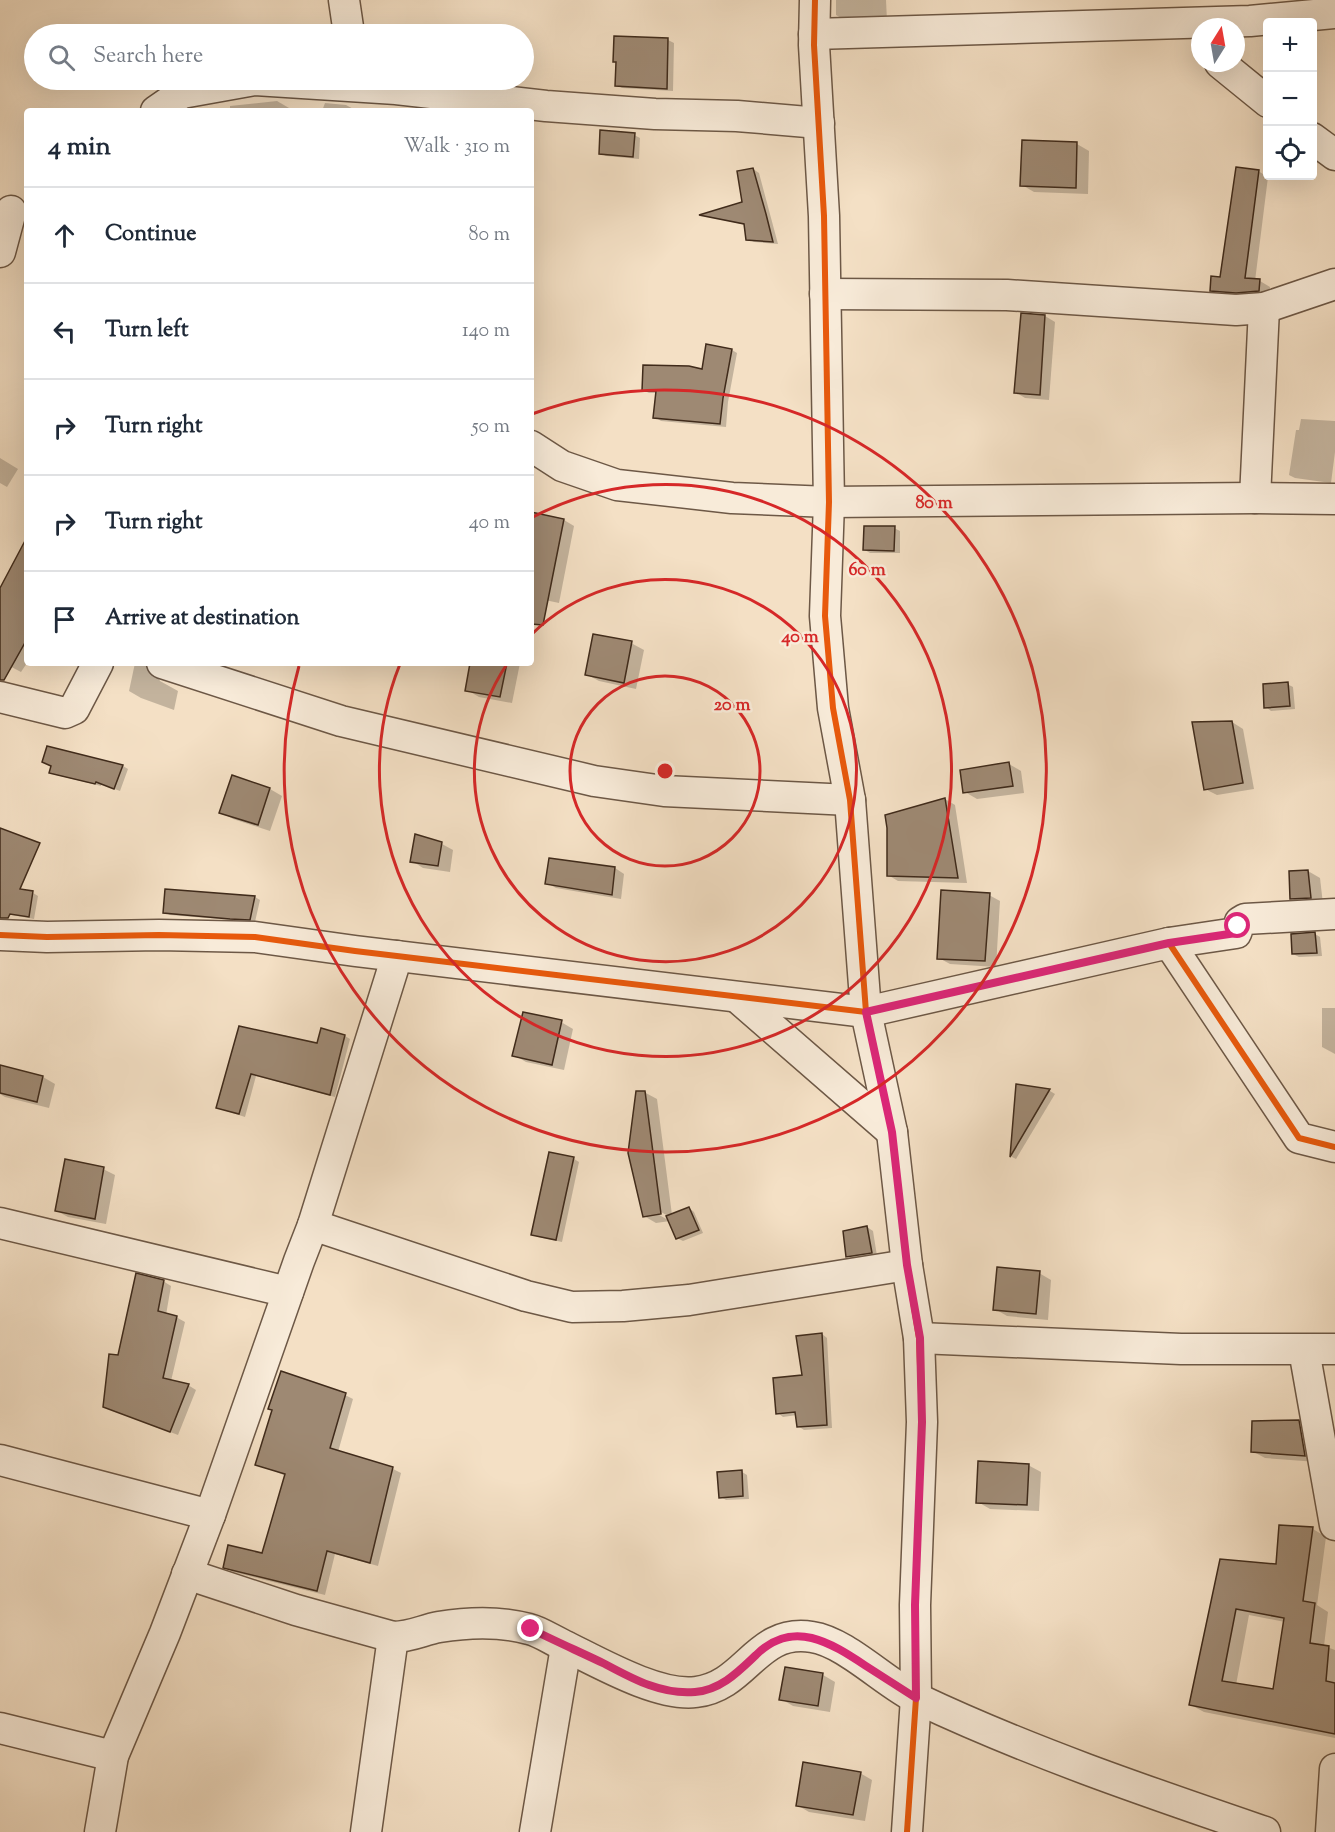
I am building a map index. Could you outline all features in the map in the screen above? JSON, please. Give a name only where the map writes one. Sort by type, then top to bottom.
[{"type":"street","points":[[344,0],[348,24]]},
{"type":"street","points":[[815,0],[814,34],[824,216],[829,502],[825,616],[833,708],[850,800],[866,1012],[892,1132],[907,1265],[920,1338],[922,1422],[915,1605],[916,1698],[907,1832]]},
{"type":"street","points":[[814,34],[1250,21],[1335,13]]},
{"type":"street","points":[[1168,23],[1191,40]]},
{"type":"street","points":[[1231,72],[1263,98]]},
{"type":"street","points":[[160,108],[182,93],[199,90]]},
{"type":"street","points":[[342,90],[655,114],[737,116],[819,123]]},
{"type":"street","points":[[1317,142],[1335,155]]},
{"type":"street","points":[[0,252],[13,210]]},
{"type":"street","points":[[825,294],[1007,295],[1236,310],[1264,308],[1335,284]]},
{"type":"street","points":[[1255,498],[1264,308]]},
{"type":"street","points":[[534,448],[562,466],[617,485],[732,498],[829,502],[1335,499]]},
{"type":"street","points":[[0,697],[64,713],[69,712],[74,709],[96,666]]},
{"type":"street","points":[[171,666],[341,721],[594,781],[664,792],[850,800]]},
{"type":"street","points":[[0,935],[255,937],[866,1012],[1169,943],[1236,933],[1240,922],[1245,919],[1335,914]]},
{"type":"street","points":[[1169,943],[1299,1138],[1335,1147]]},
{"type":"street","points":[[100,1832],[113,1756],[165,1634],[314,1225],[397,956]]},
{"type":"street","points":[[738,998],[892,1132]]},
{"type":"street","points":[[0,1223],[288,1292]]},
{"type":"street","points":[[314,1225],[526,1296],[572,1307],[623,1306],[689,1300],[907,1265]]},
{"type":"street","points":[[920,1338],[1181,1349],[1335,1349]]},
{"type":"street","points":[[1304,1350],[1335,1525]]},
{"type":"street","points":[[0,1461],[210,1515]]},
{"type":"street","points":[[187,1574],[296,1610],[393,1636],[408,1637],[438,1628],[495,1622],[531,1629],[634,1680],[654,1687],[696,1692],[717,1686],[737,1674],[772,1642],[788,1637],[812,1637],[833,1644],[916,1698],[1075,1765],[1264,1832]]},
{"type":"street","points":[[366,1832],[393,1636]]},
{"type":"street","points":[[535,1832],[566,1647]]},
{"type":"street","points":[[0,1728],[113,1756]]},
{"type":"street","points":[[1331,1832],[1335,1770]]},
{"type":"building","points":[[614,36],[668,38],[667,89],[615,86]]},
{"type":"building","points":[[600,130],[635,133],[633,157],[599,154]]},
{"type":"building","points":[[1022,140],[1077,142],[1076,188],[1020,186]]},
{"type":"building","points":[[1236,167],[1259,170],[1245,278],[1260,279],[1259,291],[1236,293],[1210,291],[1211,276],[1220,277]]},
{"type":"building","points":[[753,168],[773,242],[746,240],[744,224],[699,215],[742,202],[737,171]]},
{"type":"building","points":[[1021,313],[1045,315],[1040,395],[1014,393]]},
{"type":"building","points":[[706,344],[732,349],[720,424],[653,418],[656,391],[642,391],[643,365],[689,366],[702,369]]},
{"type":"building","points":[[534,513],[564,519],[543,625],[534,624]]},
{"type":"building","points":[[864,526],[895,526],[894,551],[863,550]]},
{"type":"building","points":[[24,543],[24,644],[4,680],[0,680],[0,588]]},
{"type":"building","points":[[593,634],[632,641],[624,683],[585,675]]},
{"type":"building","points":[[469,666],[506,666],[500,697],[465,691]]},
{"type":"building","points":[[1288,682],[1290,706],[1264,708],[1263,684]]},
{"type":"building","points":[[1232,721],[1243,783],[1204,790],[1192,722]]},
{"type":"building","points":[[47,746],[123,765],[114,789],[96,782],[95,784],[49,773],[51,766],[42,762]]},
{"type":"building","points":[[1009,762],[1013,786],[963,793],[960,770]]},
{"type":"building","points":[[232,775],[270,788],[258,825],[219,813]]},
{"type":"building","points":[[945,798],[958,878],[887,876],[885,815]]},
{"type":"building","points":[[0,828],[40,843],[20,889],[33,891],[29,917],[10,914],[8,918],[0,918]]},
{"type":"building","points":[[415,834],[442,842],[438,866],[410,862]]},
{"type":"building","points":[[549,858],[615,867],[612,895],[545,884]]},
{"type":"building","points":[[1308,870],[1311,898],[1290,899],[1289,871]]},
{"type":"building","points":[[165,889],[255,896],[250,920],[163,913]]},
{"type":"building","points":[[941,890],[990,893],[985,961],[937,959]]},
{"type":"building","points":[[1315,932],[1317,953],[1292,954],[1291,934]]},
{"type":"building","points":[[523,1012],[562,1020],[552,1065],[512,1056]]},
{"type":"building","points":[[239,1026],[317,1043],[321,1028],[345,1035],[330,1095],[251,1074],[239,1114],[216,1108]]},
{"type":"building","points":[[0,1065],[43,1076],[37,1102],[0,1093]]},
{"type":"building","points":[[1016,1084],[1050,1089],[1010,1157]]},
{"type":"building","points":[[636,1091],[645,1091],[661,1214],[643,1217],[628,1153]]},
{"type":"building","points":[[549,1152],[574,1157],[556,1240],[531,1235]]},
{"type":"building","points":[[65,1159],[104,1167],[95,1219],[55,1211]]},
{"type":"building","points":[[689,1207],[699,1230],[676,1239],[666,1216]]},
{"type":"building","points":[[867,1226],[872,1253],[846,1257],[843,1231]]},
{"type":"building","points":[[997,1267],[1040,1271],[1036,1314],[993,1310]]},
{"type":"building","points":[[136,1273],[164,1280],[158,1311],[177,1316],[163,1378],[189,1384],[170,1432],[103,1407],[109,1354],[118,1355]]},
{"type":"building","points":[[822,1333],[827,1425],[797,1427],[795,1412],[776,1414],[773,1378],[802,1375],[796,1336]]},
{"type":"building","points":[[281,1371],[346,1393],[330,1448],[393,1467],[370,1563],[327,1551],[317,1591],[223,1568],[228,1545],[262,1553],[285,1474],[255,1465],[272,1410],[268,1409]]},
{"type":"building","points":[[1299,1420],[1305,1456],[1251,1452],[1252,1421]]},
{"type":"building","points":[[978,1461],[1029,1464],[1027,1505],[976,1503]]},
{"type":"building","points":[[742,1470],[743,1496],[719,1498],[717,1472]]},
{"type":"building","points":[[1279,1525],[1313,1527],[1303,1601],[1315,1603],[1310,1643],[1329,1646],[1326,1681],[1335,1683],[1335,1734],[1189,1705],[1220,1559],[1276,1564]],"holes":[[[1236,1609],[1284,1618],[1273,1689],[1222,1681]]]},
{"type":"building","points":[[785,1667],[823,1673],[818,1706],[779,1700]]},
{"type":"building","points":[[803,1762],[861,1772],[853,1815],[796,1806]]},
{"type":"cycle path","points":[[815,0],[814,45],[824,216],[829,502],[825,616],[833,708],[850,800],[866,1012],[892,1132],[907,1265],[919,1338],[922,1422],[915,1605],[916,1698],[907,1832]]},
{"type":"cycle path","points":[[0,935],[255,937],[866,1012],[1169,943],[1299,1138],[1335,1147]]},
{"type":"route","points":[[531,1629],[634,1680],[654,1687],[696,1692],[717,1686],[737,1674],[772,1642],[788,1637],[812,1637],[833,1644],[916,1698],[915,1605],[922,1422],[920,1338],[907,1265],[892,1132],[866,1012],[1169,943],[1236,933],[1238,926]]}]
